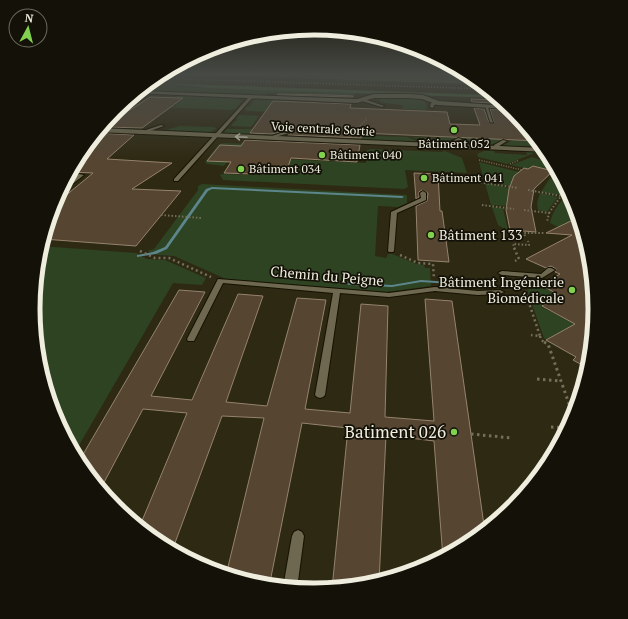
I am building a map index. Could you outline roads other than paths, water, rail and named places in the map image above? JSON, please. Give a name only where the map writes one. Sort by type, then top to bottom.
[{"type":"street","points":[[438,103],[500,108]]},
{"type":"street","name":"Voie centrale Sortie","points":[[107,130],[537,149]]},
{"type":"lane","points":[[176,180],[246,103]]},
{"type":"lane","points":[[372,103],[382,106]]},
{"type":"lane","points":[[432,107],[432,104],[438,103]]},
{"type":"lane","points":[[486,107],[492,122]]},
{"type":"lane","points":[[139,132],[162,126]]},
{"type":"lane","points":[[268,138],[287,132]]},
{"type":"lane","points":[[451,146],[451,144],[460,139]]},
{"type":"lane","points":[[497,148],[496,146],[505,141]]},
{"type":"lane","points":[[70,183],[81,175]]},
{"type":"lane","points":[[391,251],[394,212],[424,200],[423,193]]},
{"type":"lane","points":[[502,273],[542,276],[551,270]]},
{"type":"lane","name":"Chemin du Peigne","points":[[191,339],[221,281],[389,294],[436,289],[478,293],[500,292]]},
{"type":"lane","points":[[320,395],[337,290]]},
{"type":"lane","points":[[291,583],[298,536]]},
{"type":"waterway","points":[[139,256],[154,253],[166,248],[207,190],[212,188],[402,197]]},
{"type":"waterway","points":[[349,284],[392,286],[421,281],[481,285]]},
{"type":"place","name":"Bâtiment 052","points":[[454,130]]},
{"type":"place","name":"Bâtiment 040","points":[[322,155]]},
{"type":"place","name":"Bâtiment 034","points":[[241,169]]},
{"type":"place","name":"Bâtiment 041","points":[[424,178]]},
{"type":"place","name":"Bâtiment 133","points":[[431,235]]},
{"type":"place","name":"Bâtiment Ingénierie Biomédicale","points":[[572,290]]},
{"type":"place","name":"Batiment 026","points":[[454,432]]}]
